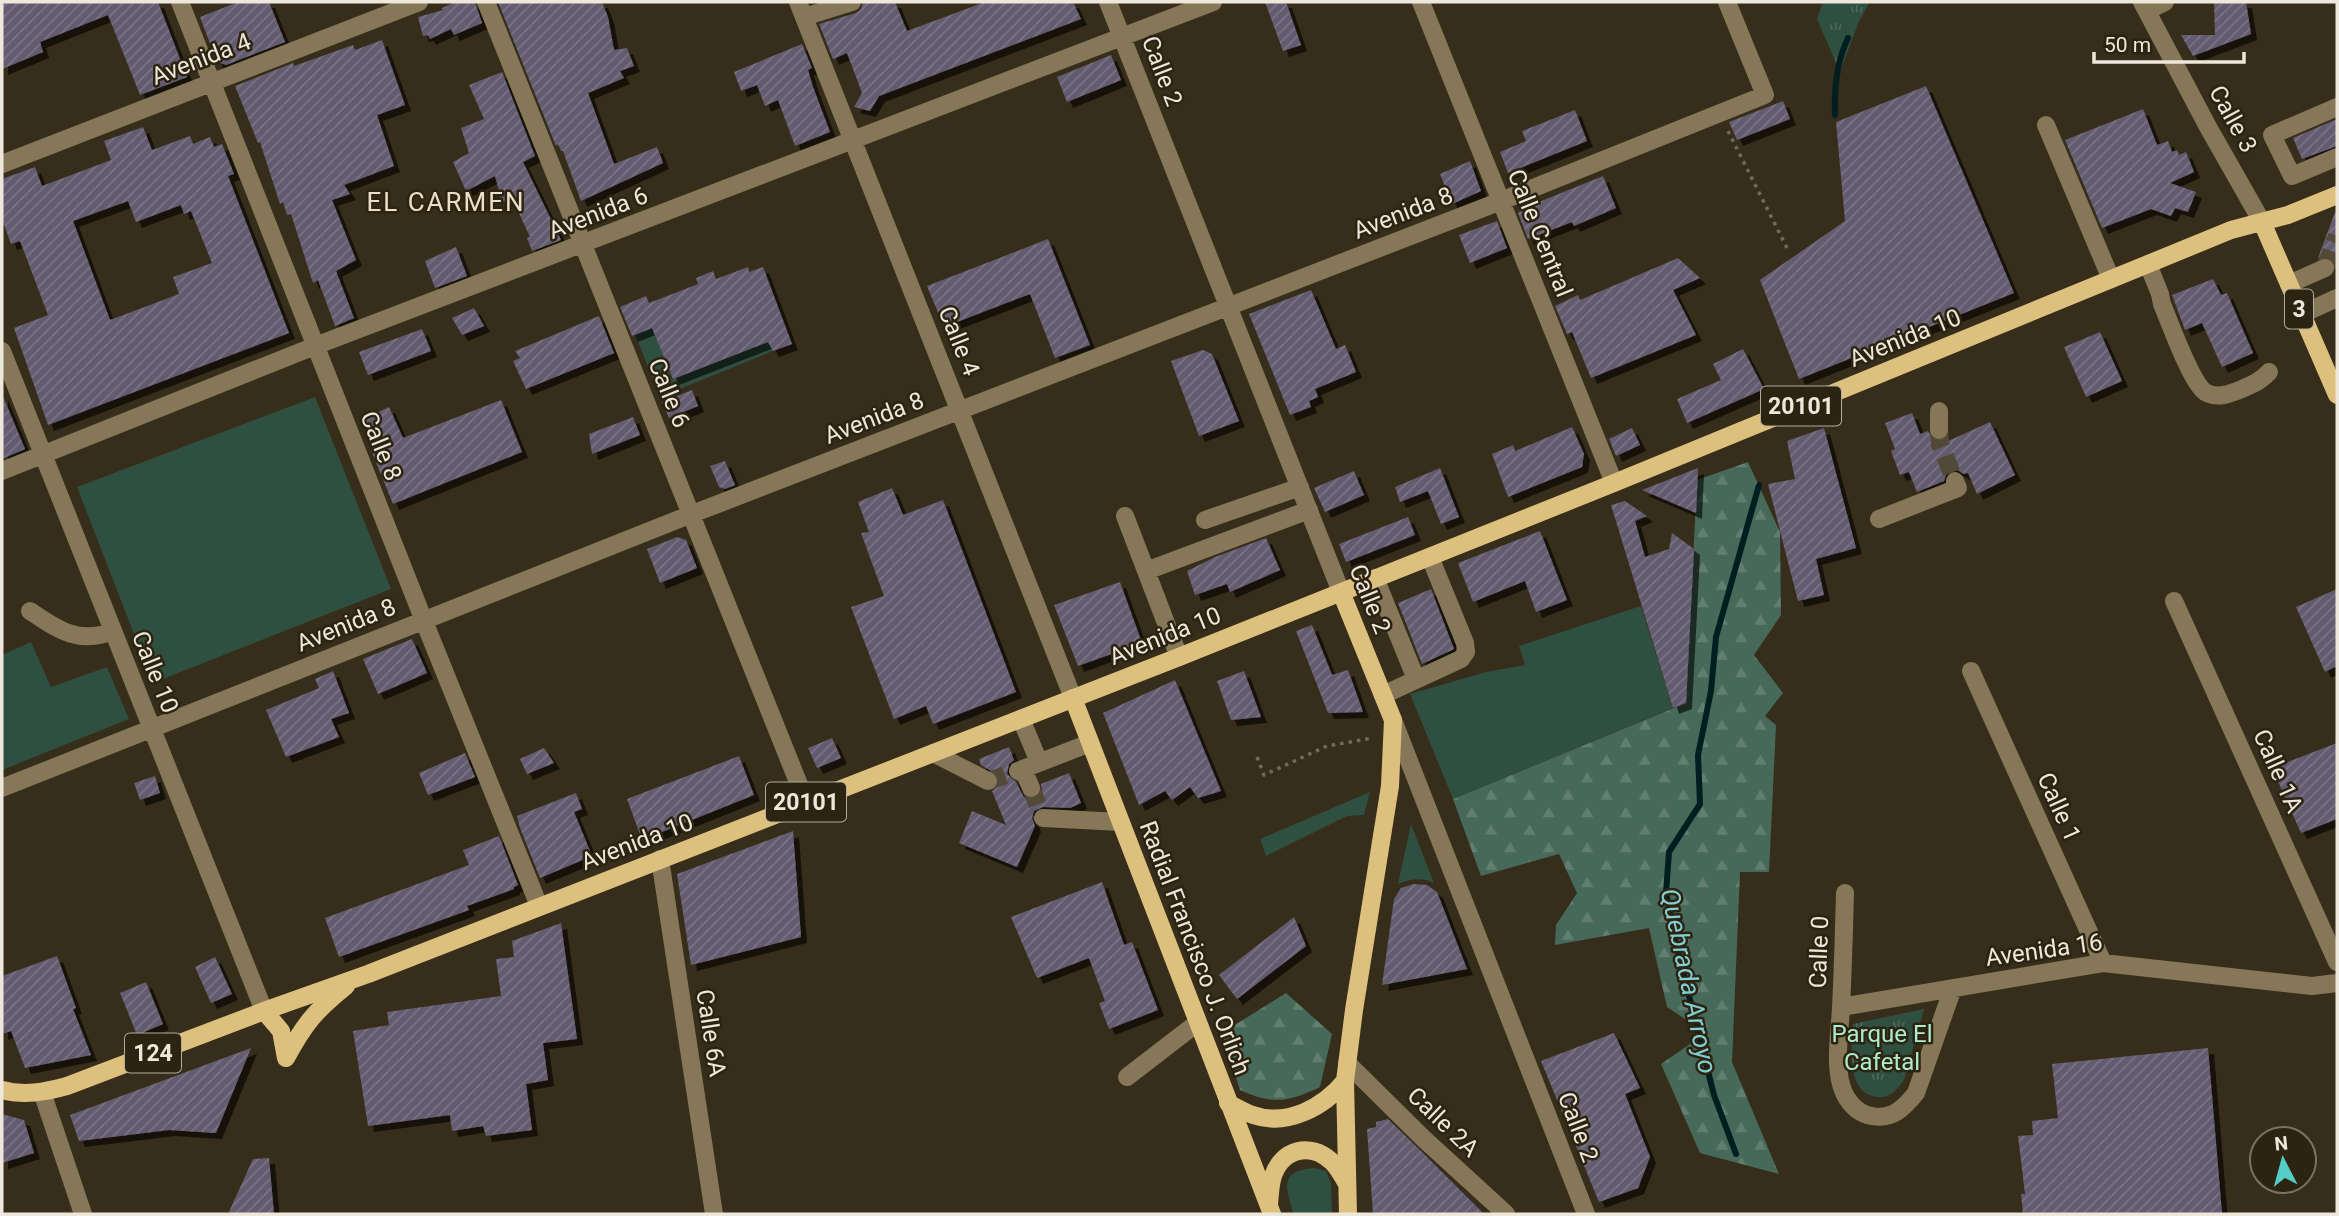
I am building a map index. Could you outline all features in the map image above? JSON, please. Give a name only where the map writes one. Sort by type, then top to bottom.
[{"type":"main road","name":"Avenida 10","points":[[2,1090],[42,1092],[67,1086],[354,979],[1179,657],[1614,483],[2231,230],[2288,215],[2337,194]]},
{"type":"main road","name":"3","points":[[2262,222],[2337,395]]},
{"type":"main road","name":"Calle 2","points":[[1341,592],[1383,695],[1393,728]]},
{"type":"main road","name":"Radial Francisco J. Orlich","points":[[1073,698],[1270,1210]]},
{"type":"main road","points":[[1348,1214],[1345,1081],[1390,786],[1393,728]]},
{"type":"main road","points":[[264,1011],[281,1031],[286,1058],[314,1013],[354,979]]},
{"type":"main road","points":[[1228,1103],[1253,1115],[1288,1117],[1315,1108],[1333,1096],[1345,1081]]},
{"type":"main road","points":[[1270,1210],[1273,1177],[1278,1167],[1295,1151],[1306,1149],[1330,1159],[1347,1184]]},
{"type":"street","name":"Calle 8","points":[[180,2],[539,906]]},
{"type":"street","name":"Avenida 4","points":[[2,164],[419,2]]},
{"type":"street","name":"Calle 6","points":[[486,2],[806,802]]},
{"type":"street","points":[[801,9],[852,2]]},
{"type":"street","name":"Calle 2","points":[[1108,2],[1341,592]]},
{"type":"street","name":"Avenida 6","points":[[2,471],[315,346],[1213,2]]},
{"type":"street","name":"Calle Central","points":[[1421,2],[1614,483]]},
{"type":"street","name":"Avenida 8","points":[[2,788],[692,514],[1501,201],[1765,95],[1727,2]]},
{"type":"street","points":[[2145,6],[2165,2]]},
{"type":"street","name":"Calle 3","points":[[2145,6],[2262,222]]},
{"type":"street","name":"Calle 4","points":[[801,9],[1073,698]]},
{"type":"street","points":[[2337,107],[2272,135],[2292,176],[2337,157]]},
{"type":"street","points":[[2046,125],[2111,279]]},
{"type":"street","points":[[2148,264],[2162,304],[2193,374],[2204,391],[2214,396],[2229,395],[2262,380],[2269,372]]},
{"type":"street","points":[[2289,284],[2325,268]]},
{"type":"street","points":[[2302,314],[2337,298]]},
{"type":"street","name":"Calle 10","points":[[2,351],[264,1011]]},
{"type":"street","points":[[1939,411],[1939,430]]},
{"type":"street","points":[[1879,519],[1958,488],[1955,481]]},
{"type":"street","points":[[1205,520],[1300,486]]},
{"type":"street","points":[[1146,571],[1309,510]]},
{"type":"street","points":[[1125,516],[1179,657]]},
{"type":"street","points":[[1383,695],[1461,659],[1466,652],[1465,643],[1430,556]]},
{"type":"street","points":[[1375,578],[1416,679]]},
{"type":"street","name":"Calle 1A","points":[[2174,601],[2337,962]]},
{"type":"street","points":[[30,611],[64,633],[102,636],[113,631]]},
{"type":"street","name":"Calle 1","points":[[1971,671],[2103,964]]},
{"type":"street","points":[[1021,719],[1031,788]]},
{"type":"street","name":"Calle 2","points":[[1393,728],[1586,1214]]},
{"type":"street","points":[[1027,767],[1090,743]]},
{"type":"street","points":[[2010,758],[2027,751]]},
{"type":"street","points":[[933,753],[988,781]]},
{"type":"street","points":[[1043,818],[1120,822]]},
{"type":"street","name":"Calle 6A","points":[[660,859],[714,1214]]},
{"type":"street","name":"Calle 0","points":[[1845,893],[1839,1057],[1843,1091],[1863,1115],[1893,1115],[1906,1107],[1916,1093],[1953,988]]},
{"type":"street","name":"Avenida 16","points":[[1841,1007],[2103,964],[2312,986],[2337,983]]},
{"type":"street","points":[[1127,1077],[1197,1023]]},
{"type":"street","name":"Calle 2A","points":[[1347,1063],[1506,1214]]},
{"type":"street","points":[[42,1092],[83,1214]]},
{"type":"path","points":[[1719,113],[1788,250]]},
{"type":"path","points":[[1257,757],[1264,775],[1327,746],[1393,728]]},
{"type":"green space","points":[[1823,2],[1870,2],[1859,21],[1840,72],[1817,19]]},
{"type":"green space","points":[[748,291],[656,336],[672,379],[768,342],[773,351],[660,397],[635,334]]},
{"type":"green space","points":[[315,397],[391,589],[153,683],[77,487]]},
{"type":"green space","points":[[1748,462],[1780,532],[1781,615],[1754,655],[1783,693],[1765,716],[1776,725],[1769,872],[1740,872],[1732,1062],[1779,1174],[1700,1153],[1661,1064],[1706,1033],[1667,1007],[1649,928],[1555,945],[1556,925],[1577,893],[1559,854],[1481,876],[1453,799],[1686,703],[1697,480]]},
{"type":"green space","points":[[1641,606],[1673,708],[1453,799],[1410,694],[1486,672],[1525,665],[1519,646]]},
{"type":"green space","points":[[31,642],[51,687],[107,667],[129,719],[2,770],[2,655]]},
{"type":"green space","points":[[1370,792],[1364,815],[1347,816],[1266,856],[1260,839]]},
{"type":"green space","points":[[1411,824],[1434,883],[1416,879],[1398,884]]},
{"type":"green space","points":[[1286,993],[1332,1034],[1320,1087],[1299,1096],[1271,1100],[1240,1090],[1222,1033]]},
{"type":"green space","name":"Parque El Cafetal","points":[[1924,1009],[1904,1080],[1893,1093],[1886,1096],[1867,1094],[1855,1078],[1852,1056],[1853,1024]]},
{"type":"green space","points":[[1303,1169],[1326,1171],[1331,1183],[1332,1214],[1294,1214],[1287,1189],[1290,1177]]},
{"type":"building","points":[[2,2],[158,2],[187,77],[140,95],[108,15],[40,42],[43,52],[2,69]]},
{"type":"building","points":[[238,2],[269,2],[285,42],[226,65],[217,62],[200,17]]},
{"type":"building","points":[[455,2],[475,2],[482,23],[454,35],[451,29],[430,39],[428,35],[423,36],[418,17],[443,10],[442,8]]},
{"type":"building","points":[[498,2],[602,2],[608,17],[614,50],[627,48],[634,66],[620,71],[624,78],[588,93],[614,164],[657,147],[663,163],[581,201],[563,151],[558,144],[556,146]]},
{"type":"building","points":[[863,2],[895,2],[907,31],[985,2],[1073,2],[1081,19],[879,96],[870,111],[854,107],[862,93],[847,53],[833,59],[819,24],[856,13]]},
{"type":"building","points":[[1265,2],[1286,2],[1301,45],[1283,51]]},
{"type":"building","points":[[2214,2],[2246,2],[2251,34],[2193,56],[2181,35],[2215,35]]},
{"type":"building","points":[[382,40],[405,105],[377,115],[394,166],[344,185],[350,194],[332,200],[356,260],[336,271],[354,318],[335,326],[318,280],[313,283],[291,214],[287,215],[283,202],[280,204],[260,142],[258,143],[235,86],[293,63],[294,66],[353,45],[355,50]]},
{"type":"building","points":[[802,44],[812,68],[808,70],[813,87],[830,132],[795,146],[778,100],[765,106],[757,85],[741,91],[734,72]]},
{"type":"building","points":[[1111,55],[1121,80],[1067,102],[1057,77]]},
{"type":"building","points":[[502,72],[535,156],[523,162],[561,240],[532,251],[527,238],[530,237],[512,198],[502,202],[495,176],[466,191],[453,162],[469,153],[461,128],[484,119],[469,85]]},
{"type":"building","points":[[1926,86],[2014,293],[1799,379],[1760,280],[1845,221],[1836,122]]},
{"type":"building","points":[[1783,101],[1790,119],[1737,140],[1729,122]]},
{"type":"building","points":[[2143,109],[2157,145],[2168,141],[2172,152],[2177,150],[2179,155],[2186,152],[2194,172],[2170,183],[2196,192],[2188,212],[2175,208],[2171,216],[2151,209],[2102,228],[2065,140]]},
{"type":"building","points":[[1575,110],[1587,141],[1508,173],[1500,152],[1526,141],[1522,131]]},
{"type":"building","points":[[2337,119],[2337,146],[2302,159],[2293,138]]},
{"type":"building","points":[[143,127],[152,150],[190,136],[193,144],[210,137],[214,147],[222,144],[234,174],[228,176],[289,333],[48,425],[14,328],[48,315],[20,241],[11,244],[2,219],[2,179],[35,167],[42,186],[111,160],[104,141]],"holes":[[[128,201],[136,222],[181,205],[184,214],[191,211],[212,263],[173,277],[179,294],[110,320],[73,221]]]},
{"type":"building","points":[[1470,161],[1481,191],[1452,204],[1440,174]]},
{"type":"building","points":[[1603,176],[1616,208],[1574,226],[1572,222],[1528,239],[1519,210]]},
{"type":"building","points":[[2335,212],[2337,272],[2332,259],[2318,258]]},
{"type":"building","points":[[1497,221],[1507,248],[1470,263],[1459,235]]},
{"type":"building","points":[[1048,239],[1090,345],[1055,358],[1030,294],[944,327],[927,286]]},
{"type":"building","points":[[456,247],[467,276],[435,288],[425,261]]},
{"type":"building","points":[[1678,258],[1700,278],[1673,290],[1696,335],[1591,378],[1572,332],[1567,334],[1555,306],[1578,295],[1580,300]]},
{"type":"building","points":[[748,267],[749,272],[763,267],[792,344],[773,351],[768,342],[673,379],[652,328],[632,336],[620,307],[646,296],[649,303],[698,284],[696,278],[713,271],[716,279]]},
{"type":"building","points":[[2213,279],[2221,295],[2227,293],[2253,353],[2222,367],[2202,323],[2185,330],[2172,295]]},
{"type":"building","points":[[1311,290],[1336,349],[1345,345],[1356,372],[1315,389],[1318,397],[1309,401],[1311,407],[1290,415],[1249,314]]},
{"type":"building","points":[[474,308],[484,326],[462,335],[452,318]]},
{"type":"building","points":[[599,316],[614,353],[526,389],[513,361],[520,358],[515,351]]},
{"type":"building","points":[[422,329],[431,351],[368,375],[359,352]]},
{"type":"building","points":[[2100,332],[2122,381],[2086,397],[2064,347]]},
{"type":"building","points":[[1743,349],[1764,389],[1687,423],[1677,399],[1721,380],[1713,364]]},
{"type":"building","points":[[1203,350],[1212,354],[1239,421],[1199,436],[1171,361]]},
{"type":"building","points":[[692,390],[698,406],[669,418],[662,402]]},
{"type":"building","points":[[2,394],[25,449],[2,459]]},
{"type":"building","points":[[501,400],[522,452],[393,504],[371,450],[375,449],[361,420],[389,407],[403,438]]},
{"type":"building","points":[[1912,413],[1920,434],[1928,431],[1937,446],[1990,422],[2015,475],[1977,494],[1968,473],[1951,470],[1944,481],[1917,492],[1909,472],[1900,475],[1891,451],[1895,449],[1885,423]]},
{"type":"building","points":[[633,417],[640,435],[592,454],[589,434]]},
{"type":"building","points":[[1572,427],[1584,454],[1582,467],[1508,497],[1492,454],[1513,445],[1515,451]]},
{"type":"building","points":[[1632,428],[1640,445],[1616,456],[1609,439]]},
{"type":"building","points":[[1824,428],[1856,548],[1816,559],[1824,595],[1798,601],[1768,484],[1795,479],[1787,441]]},
{"type":"building","points":[[725,461],[735,485],[725,489],[719,487],[710,466]]},
{"type":"building","points":[[1440,468],[1459,517],[1441,524],[1428,491],[1400,502],[1395,487]]},
{"type":"building","points":[[1698,468],[1696,513],[1642,490]]},
{"type":"building","points":[[1354,471],[1364,495],[1325,512],[1314,488]]},
{"type":"building","points":[[892,488],[903,515],[943,500],[1016,692],[933,724],[926,706],[894,719],[851,607],[884,596],[861,533],[869,532],[858,502]]},
{"type":"building","points":[[1625,501],[1647,516],[1635,521],[1645,557],[1669,549],[1672,533],[1694,549],[1686,703],[1673,708],[1611,505]]},
{"type":"building","points":[[1408,517],[1415,535],[1346,562],[1339,544]]},
{"type":"building","points":[[1540,531],[1567,600],[1536,612],[1525,581],[1473,602],[1458,563]]},
{"type":"building","points":[[677,537],[686,540],[697,568],[660,583],[647,549]]},
{"type":"building","points":[[1266,538],[1280,570],[1230,592],[1227,584],[1195,595],[1187,571],[1215,557]]},
{"type":"building","points":[[1120,582],[1142,643],[1078,666],[1054,605]]},
{"type":"building","points":[[1431,589],[1454,649],[1422,664],[1398,603]]},
{"type":"building","points":[[2337,589],[2337,666],[2325,672],[2296,607]]},
{"type":"building","points":[[1312,625],[1332,675],[1348,670],[1363,712],[1328,713],[1296,631]]},
{"type":"building","points":[[412,639],[427,673],[378,694],[363,659]]},
{"type":"building","points":[[333,671],[349,713],[331,719],[339,737],[286,757],[266,710],[319,688],[315,679]]},
{"type":"building","points":[[1244,671],[1261,717],[1231,720],[1217,681]]},
{"type":"building","points":[[1175,680],[1221,791],[1198,798],[1190,787],[1172,800],[1165,791],[1139,805],[1103,713]]},
{"type":"building","points":[[832,738],[841,758],[817,768],[808,748]]},
{"type":"building","points":[[2337,743],[2337,819],[2301,833],[2272,768]]},
{"type":"building","points":[[1009,747],[1014,760],[1009,764],[1007,774],[1016,782],[1024,797],[1036,798],[1042,790],[1041,784],[1069,773],[1081,803],[1070,808],[1043,807],[1034,811],[1032,818],[1035,826],[1017,867],[959,843],[972,811],[1006,825],[992,791],[998,786],[998,775],[981,765],[979,759]]},
{"type":"building","points":[[544,748],[554,763],[527,774],[520,759]]},
{"type":"building","points":[[465,753],[475,777],[428,795],[419,773]]},
{"type":"building","points":[[739,756],[754,795],[642,840],[627,799]]},
{"type":"building","points":[[155,776],[160,793],[140,800],[134,783]]},
{"type":"building","points":[[576,793],[582,809],[574,812],[592,856],[540,878],[517,816]]},
{"type":"building","points":[[793,831],[801,937],[691,965],[677,874]]},
{"type":"building","points":[[499,836],[518,885],[514,889],[467,906],[469,910],[339,957],[325,918],[469,865],[463,850]]},
{"type":"building","points":[[1102,882],[1124,945],[1132,942],[1158,1010],[1109,1029],[1099,1003],[1105,1001],[1089,958],[1037,978],[1011,917]]},
{"type":"building","points":[[1414,884],[1427,885],[1437,892],[1467,969],[1382,985],[1394,899],[1401,888]]},
{"type":"building","points":[[1294,917],[1306,946],[1237,999],[1219,975]]},
{"type":"building","points":[[561,923],[577,1039],[543,1043],[548,1080],[526,1084],[532,1130],[486,1136],[483,1126],[452,1131],[450,1115],[368,1126],[353,1031],[389,1025],[387,1012],[501,996],[496,959],[514,957],[512,941]]},
{"type":"building","points":[[57,956],[91,1055],[25,1068],[11,1031],[2,1034],[2,976]]},
{"type":"building","points":[[215,957],[232,994],[211,1003],[195,967]]},
{"type":"building","points":[[146,982],[163,1024],[137,1035],[120,993]]},
{"type":"building","points":[[1614,1033],[1640,1088],[1625,1094],[1650,1157],[1638,1188],[1599,1202],[1541,1061]]},
{"type":"building","points":[[251,1048],[216,1133],[169,1130],[79,1141],[70,1115]]},
{"type":"building","points":[[2208,1048],[2222,1214],[2023,1214],[2021,1194],[2025,1194],[2018,1136],[2033,1135],[2032,1121],[2058,1118],[2052,1064]]},
{"type":"building","points":[[2,1114],[24,1120],[34,1153],[2,1163]]},
{"type":"building","points":[[1388,1119],[1484,1214],[1373,1214],[1367,1129],[1376,1127],[1376,1122]]},
{"type":"building","points":[[269,1158],[274,1214],[228,1214],[253,1159]]},
{"type":"waterway","name":"Quebrada Arroyo","points":[[1835,115],[1837,76],[1848,38]]},
{"type":"waterway","name":"Quebrada Arroyo","points":[[1736,1154],[1714,1095],[1666,893],[1669,852],[1700,804],[1698,755],[1711,691],[1716,637],[1759,485]]},
{"type":"tunnel","points":[[2325,268],[2337,236]]},
{"type":"tunnel","points":[[1939,430],[1940,444],[1955,481]]},
{"type":"tunnel","points":[[988,781],[1018,771]]},
{"type":"tunnel","points":[[1031,788],[1043,818]]},
{"type":"district","name":"EL CARMEN","points":[[446,202]]}]
